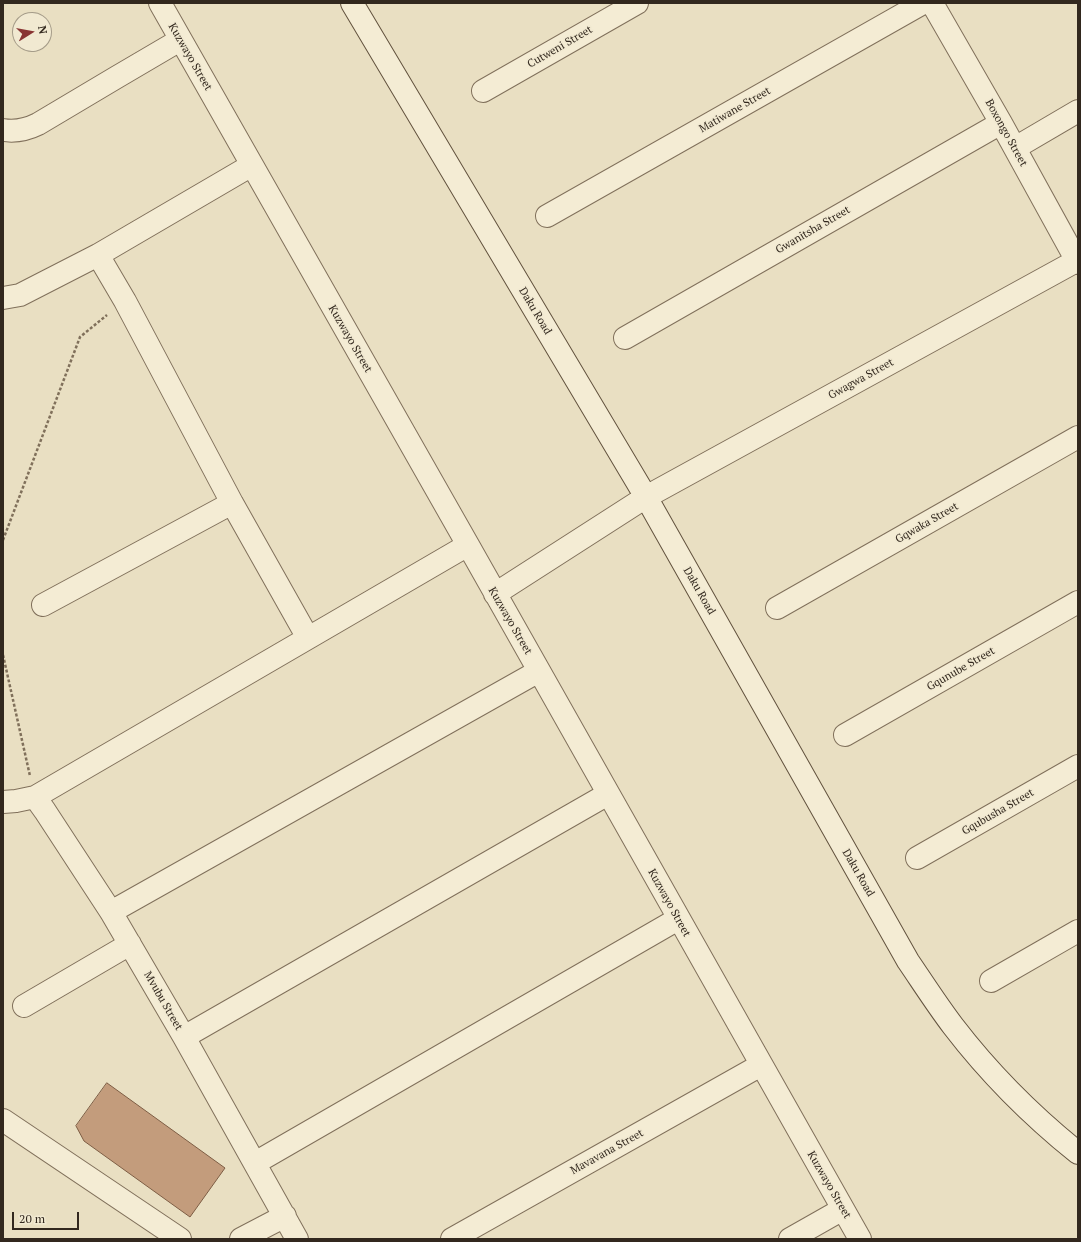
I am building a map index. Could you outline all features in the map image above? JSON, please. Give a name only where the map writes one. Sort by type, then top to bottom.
[{"type":"street","name":"Kuzwayo Street","points":[[160,3],[860,1239]]},
{"type":"street","name":"Daku Road","points":[[352,3],[646,497],[908,961],[933,999],[974,1053],[1049,1129],[1078,1152]]},
{"type":"street","name":"Cutweni Street","points":[[483,91],[637,3]]},
{"type":"street","name":"Matiwane Street","points":[[547,216],[923,3]]},
{"type":"street","name":"Boxongo Street","points":[[932,3],[1077,261]]},
{"type":"street","points":[[3,130],[12,132],[19,131],[38,124],[180,40]]},
{"type":"street","points":[[1014,148],[1078,111]]},
{"type":"street","name":"Gwanitsha Street","points":[[625,338],[1000,123]]},
{"type":"street","points":[[3,298],[20,295],[98,255],[252,165]]},
{"type":"street","points":[[98,255],[125,301],[232,503],[308,638]]},
{"type":"street","name":"Gwagwa Street","points":[[495,594],[646,497],[1077,261]]},
{"type":"street","name":"Gqwaka Street","points":[[777,608],[1078,437]]},
{"type":"street","points":[[42,605],[232,503]]},
{"type":"street","points":[[3,802],[35,797],[468,545]]},
{"type":"street","name":"Gqunube Street","points":[[845,735],[1078,602]]},
{"type":"street","points":[[111,912],[539,671]]},
{"type":"street","name":"Gqubusha Street","points":[[917,858],[1078,766]]},
{"type":"street","points":[[184,1037],[608,794]]},
{"type":"street","name":"Mvubu Street","points":[[35,797],[111,912],[130,944],[297,1239]]},
{"type":"street","points":[[255,1163],[678,919]]},
{"type":"street","points":[[991,981],[1078,931]]},
{"type":"street","points":[[24,1006],[130,944]]},
{"type":"street","name":"Mavavana Street","points":[[452,1239],[761,1065]]},
{"type":"street","points":[[3,1120],[181,1239]]},
{"type":"street","points":[[790,1239],[843,1209]]},
{"type":"street","points":[[241,1239],[285,1216]]},
{"type":"path","points":[[3,540],[80,337],[125,301]]},
{"type":"path","points":[[3,655],[35,797]]},
{"type":"building","points":[[107,1083],[225,1168],[190,1217],[84,1141],[76,1126]]}]
